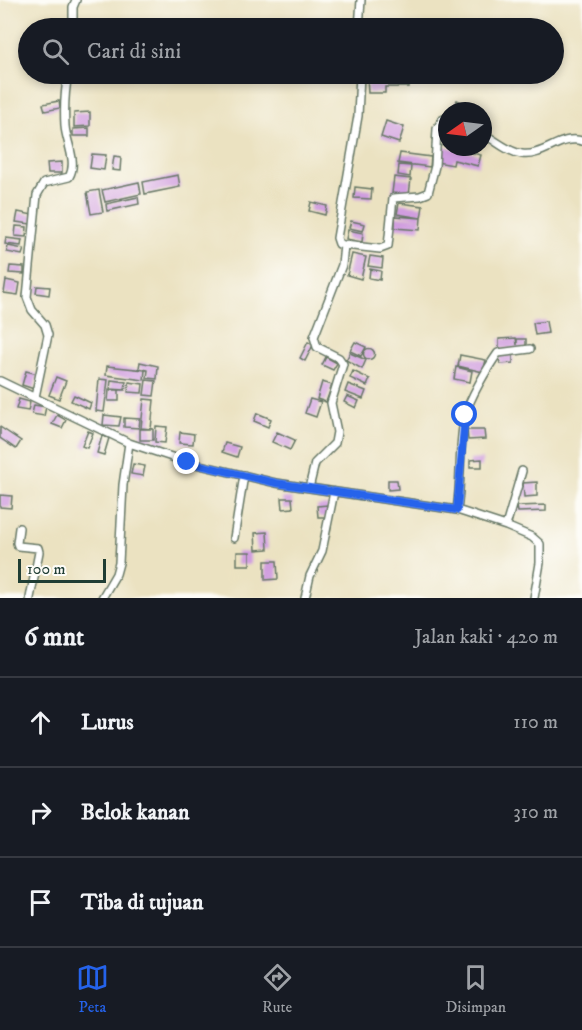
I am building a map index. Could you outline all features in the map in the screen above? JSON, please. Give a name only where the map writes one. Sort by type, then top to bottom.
[{"type":"street","points":[[73,18],[73,7],[76,0]]},
{"type":"street","points":[[360,18],[362,0]]},
{"type":"street","points":[[35,397],[48,335],[45,325],[28,302],[27,278],[38,195],[44,183],[69,177],[73,170],[73,161],[66,139],[67,84]]},
{"type":"street","points":[[360,84],[358,116],[337,238],[339,244],[380,249],[388,246],[393,198],[420,196],[428,193],[435,166],[438,127]]},
{"type":"street","points":[[492,139],[511,151],[522,154],[542,152],[570,140],[582,141]]},
{"type":"street","points":[[309,488],[315,463],[333,447],[337,437],[331,403],[343,364],[339,358],[317,346],[314,337],[342,265],[345,254],[344,245]]},
{"type":"street","points":[[457,510],[464,420],[470,402],[498,353],[530,350]]},
{"type":"street","points":[[0,381],[129,443],[187,462],[276,483],[457,510],[506,526],[532,537],[540,544],[540,563],[534,598]]},
{"type":"street","points":[[102,598],[116,574],[119,563],[123,485],[129,443]]},
{"type":"street","points":[[506,526],[522,471]]},
{"type":"street","points":[[234,538],[244,475]]},
{"type":"street","points":[[304,598],[310,576],[322,551],[334,492]]},
{"type":"street","points":[[19,528],[18,546],[38,548],[39,552],[30,598]]},
{"type":"building","points":[[367,84],[409,84],[409,87],[385,87],[385,93],[368,93]]},
{"type":"building","points":[[59,101],[60,108],[45,111],[43,104]]},
{"type":"building","points":[[90,112],[90,126],[74,127],[74,113]]},
{"type":"building","points":[[386,121],[404,127],[399,143],[381,137]]},
{"type":"building","points":[[89,128],[89,136],[73,136],[73,129]]},
{"type":"building","points":[[400,153],[431,157],[430,167],[398,163]]},
{"type":"building","points":[[92,154],[106,155],[104,170],[90,168]]},
{"type":"building","points":[[438,154],[438,156],[481,156],[478,166],[454,160],[453,165],[436,162]]},
{"type":"building","points":[[114,156],[121,157],[120,171],[112,170]]},
{"type":"building","points":[[62,162],[62,173],[48,173],[47,163]]},
{"type":"building","points":[[399,165],[411,166],[410,177],[398,175]]},
{"type":"building","points":[[178,175],[180,187],[145,194],[143,182]]},
{"type":"building","points":[[394,177],[411,179],[409,195],[392,193]]},
{"type":"building","points":[[139,182],[141,194],[105,202],[102,190]]},
{"type":"building","points":[[355,187],[372,189],[371,199],[354,198]]},
{"type":"building","points":[[99,190],[103,212],[91,214],[87,192]]},
{"type":"building","points":[[138,197],[139,204],[107,211],[106,204]]},
{"type":"building","points":[[311,202],[327,206],[325,215],[309,211]]},
{"type":"building","points":[[399,203],[423,206],[421,218],[397,214]]},
{"type":"building","points":[[18,212],[33,215],[31,224],[16,222]]},
{"type":"building","points":[[395,216],[421,218],[420,230],[395,228]]},
{"type":"building","points":[[351,221],[365,224],[363,231],[349,228]]},
{"type":"building","points":[[16,226],[27,227],[26,237],[15,236]]},
{"type":"building","points":[[348,230],[363,233],[362,242],[346,239]]},
{"type":"building","points":[[6,238],[22,240],[21,246],[5,244]]},
{"type":"building","points":[[8,246],[24,249],[22,255],[7,252]]},
{"type":"building","points":[[352,254],[366,257],[361,279],[347,275]]},
{"type":"building","points":[[370,256],[383,258],[382,268],[368,266]]},
{"type":"building","points":[[10,266],[24,267],[24,274],[9,273]]},
{"type":"building","points":[[370,269],[381,271],[380,280],[369,278]]},
{"type":"building","points":[[6,280],[20,283],[18,295],[4,293]]},
{"type":"building","points":[[37,286],[50,287],[49,295],[36,293]]},
{"type":"building","points":[[546,321],[548,333],[535,335],[533,323]]},
{"type":"building","points":[[516,338],[517,345],[517,339],[526,339],[526,348],[499,349],[499,339]]},
{"type":"building","points":[[308,342],[313,345],[305,361],[300,358]]},
{"type":"building","points":[[355,342],[366,347],[361,356],[350,351]]},
{"type":"building","points":[[369,349],[373,350],[373,358],[369,359],[365,358],[364,354],[365,350]]},
{"type":"building","points":[[350,353],[366,360],[362,369],[346,360]]},
{"type":"building","points":[[460,355],[486,360],[483,372],[458,366]]},
{"type":"building","points":[[513,355],[513,363],[500,364],[499,356]]},
{"type":"building","points":[[326,357],[337,363],[333,370],[322,365]]},
{"type":"building","points":[[140,362],[158,366],[157,379],[147,378],[148,370],[139,368]]},
{"type":"building","points":[[107,366],[145,370],[144,380],[106,375]]},
{"type":"building","points":[[456,367],[472,371],[470,382],[454,379]]},
{"type":"building","points":[[26,371],[38,374],[34,389],[22,385]]},
{"type":"building","points":[[353,371],[370,379],[367,386],[350,378]]},
{"type":"building","points":[[56,377],[66,381],[59,399],[49,395]]},
{"type":"building","points":[[99,379],[108,380],[104,412],[96,411]]},
{"type":"building","points":[[111,380],[126,382],[125,390],[110,389]]},
{"type":"building","points":[[146,380],[156,381],[154,396],[144,395]]},
{"type":"building","points":[[129,382],[143,384],[142,393],[128,392]]},
{"type":"building","points":[[322,382],[332,385],[326,402],[317,399]]},
{"type":"building","points":[[348,384],[366,391],[363,399],[345,392]]},
{"type":"building","points":[[109,390],[119,390],[119,401],[108,401]]},
{"type":"building","points":[[74,395],[91,403],[89,409],[71,401]]},
{"type":"building","points":[[347,396],[359,401],[356,408],[344,402]]},
{"type":"building","points":[[19,399],[30,402],[28,411],[16,409]]},
{"type":"building","points":[[144,399],[154,400],[151,429],[141,428]]},
{"type":"building","points":[[310,399],[321,402],[316,417],[305,413]]},
{"type":"building","points":[[34,405],[46,407],[44,416],[32,414]]},
{"type":"building","points":[[257,413],[271,419],[268,427],[254,421]]},
{"type":"building","points":[[57,415],[66,420],[62,428],[52,424]]},
{"type":"building","points":[[104,415],[121,417],[119,426],[103,425]]},
{"type":"building","points":[[124,418],[140,419],[139,428],[124,427]]},
{"type":"building","points":[[156,426],[167,427],[165,443],[155,442]]},
{"type":"building","points":[[0,427],[21,441],[16,449],[0,438]]},
{"type":"building","points":[[140,429],[153,429],[153,440],[140,440]]},
{"type":"building","points":[[467,430],[484,430],[485,439],[468,440]]},
{"type":"building","points":[[88,431],[93,433],[87,448],[82,446]]},
{"type":"building","points":[[180,432],[194,434],[193,444],[179,443]]},
{"type":"building","points":[[277,432],[295,440],[290,450],[272,442]]},
{"type":"building","points":[[102,436],[109,438],[104,455],[97,453]]},
{"type":"building","points":[[225,443],[240,447],[237,457],[222,452]]},
{"type":"building","points":[[482,459],[482,467],[470,467],[470,460]]},
{"type":"building","points":[[133,464],[145,466],[143,476],[131,474]]},
{"type":"building","points":[[388,480],[397,480],[398,489],[388,490]]},
{"type":"building","points":[[537,482],[537,496],[524,497],[523,483]]},
{"type":"building","points":[[0,495],[12,496],[11,508],[0,507]]},
{"type":"building","points":[[282,498],[292,498],[293,508],[283,509]]},
{"type":"building","points":[[328,505],[329,517],[318,517],[317,506]]},
{"type":"building","points":[[546,505],[546,511],[518,512],[517,506]]},
{"type":"building","points":[[267,532],[268,549],[256,550],[255,533]]},
{"type":"building","points":[[237,552],[250,552],[250,565],[237,565]]},
{"type":"building","points":[[265,561],[277,561],[278,579],[265,580]]},
{"type":"route","points":[[187,462],[276,483],[457,510],[465,415]]}]
